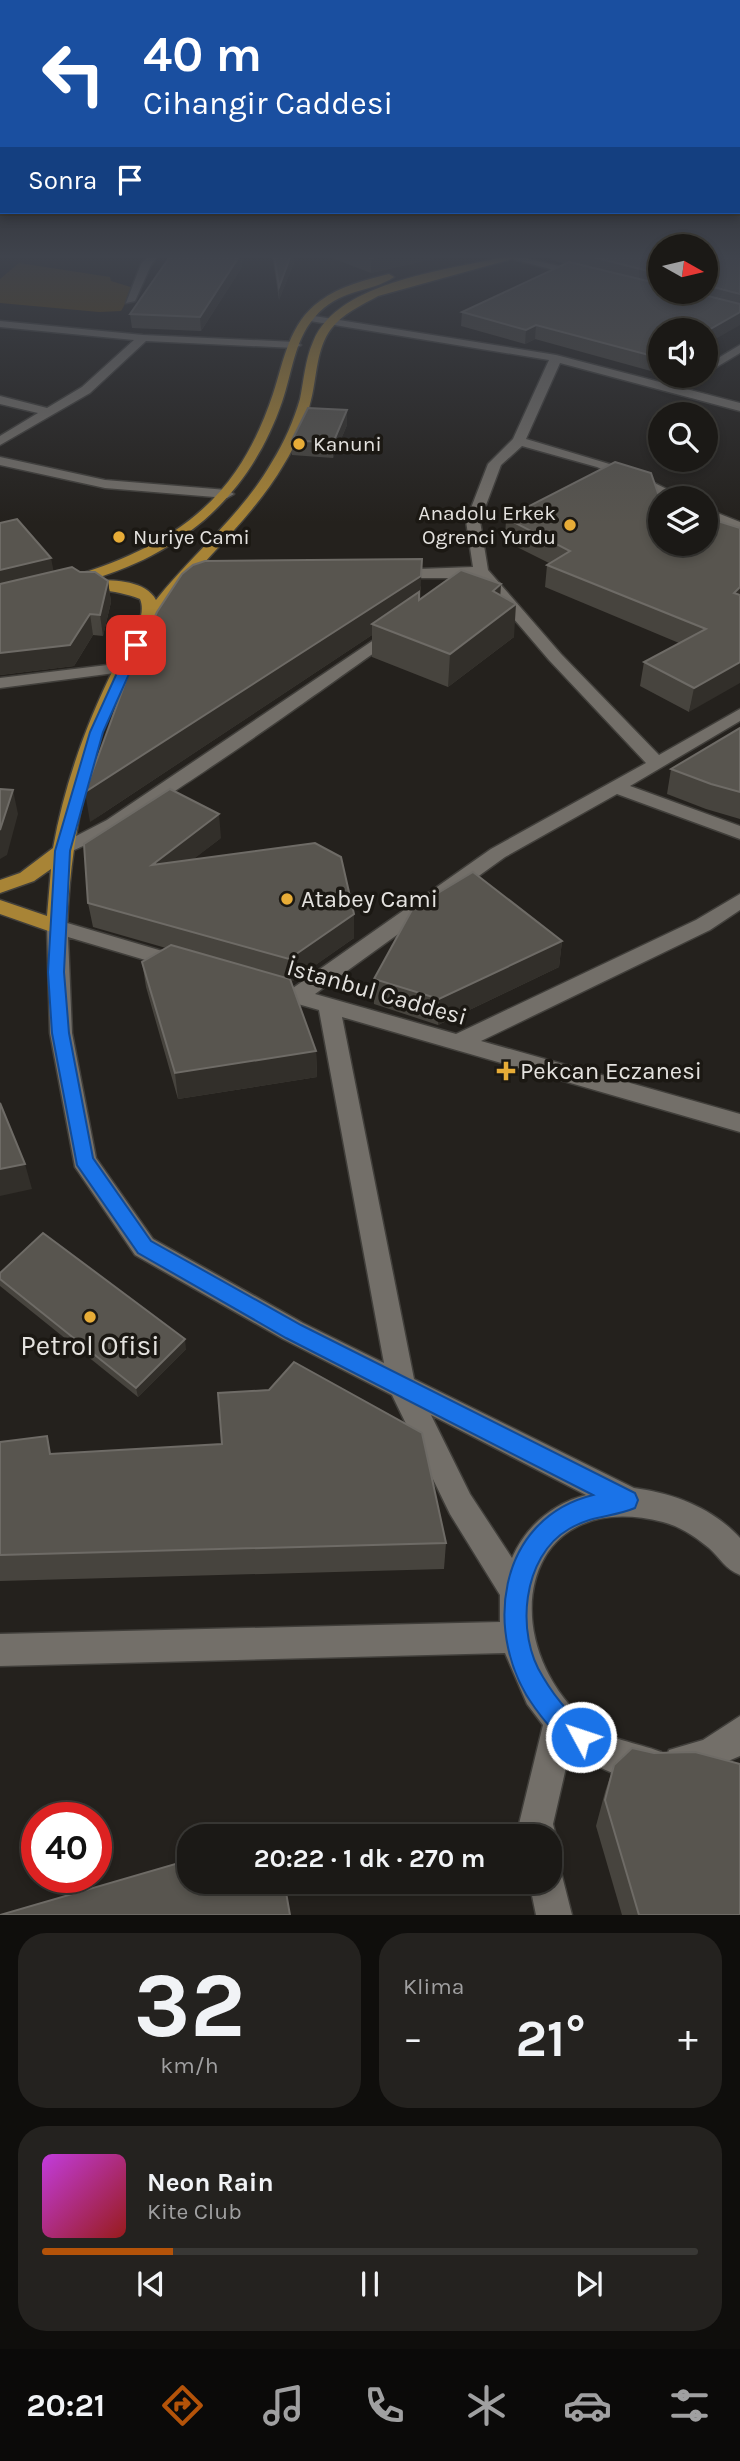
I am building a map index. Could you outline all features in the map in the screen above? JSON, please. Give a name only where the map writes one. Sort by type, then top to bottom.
[{"type":"main road","points":[[0,907],[57,927],[62,851],[96,732],[124,668],[147,622],[182,578],[247,507],[277,464],[303,408],[317,344]]},
{"type":"main road","points":[[147,622],[149,605],[146,596],[133,589],[98,584],[52,587],[104,572],[160,548],[195,526],[227,494],[263,436],[295,345]]},
{"type":"main road","points":[[0,887],[27,877],[62,851]]},
{"type":"street","points":[[0,441],[86,390],[136,344]]},
{"type":"street","points":[[281,344],[295,345]]},
{"type":"street","points":[[473,344],[556,358],[683,386],[740,407]]},
{"type":"street","points":[[718,362],[740,348]]},
{"type":"street","points":[[556,358],[519,442],[495,464],[473,521],[481,571],[555,657],[657,764]]},
{"type":"street","points":[[0,400],[49,412]]},
{"type":"street","points":[[519,442],[583,459],[657,486]]},
{"type":"street","points":[[0,461],[105,484],[227,494]]},
{"type":"street","points":[[718,518],[740,527]]},
{"type":"street","points":[[372,575],[481,571]]},
{"type":"street","points":[[458,587],[481,571]]},
{"type":"street","points":[[182,578],[209,578]]},
{"type":"street","points":[[62,851],[114,824],[412,619]]},
{"type":"street","points":[[0,683],[124,668]]},
{"type":"street","points":[[297,996],[498,853],[740,714]]},
{"type":"street","points":[[615,788],[740,833]]},
{"type":"street","points":[[459,1042],[703,925],[740,901]]},
{"type":"street","points":[[204,970],[57,927],[61,1033],[84,1160],[144,1247],[293,1331],[627,1500],[665,1506],[702,1524],[738,1555]]},
{"type":"street","name":"İstanbul Caddesi","points":[[244,981],[740,1123]]},
{"type":"street","points":[[329,1005],[402,1386],[460,1504],[516,1592]]},
{"type":"street","points":[[627,1500],[590,1506],[558,1523],[530,1552],[516,1592],[516,1637],[531,1682],[561,1722],[602,1751],[649,1765],[696,1761],[740,1776]]},
{"type":"street","points":[[0,1650],[516,1637]]},
{"type":"street","points":[[536,1824],[561,1722]]},
{"type":"street","points":[[696,1761],[735,1739],[740,1733]]},
{"type":"street","points":[[550,1894],[554,1915]]},
{"type":"building","points":[[609,344],[648,344],[648,355]]},
{"type":"building","points":[[308,408],[347,410],[333,443],[292,440]]},
{"type":"building","points":[[615,462],[651,473],[656,486],[648,486],[648,556],[718,556],[718,521],[740,528],[740,587],[734,593],[740,595],[740,662],[694,688],[644,662],[706,629],[547,565],[570,551],[506,518]]},
{"type":"building","points":[[17,519],[51,558],[0,570],[0,523]]},
{"type":"building","points":[[422,559],[421,576],[85,792],[128,675],[157,612],[182,574],[193,565],[205,561]]},
{"type":"building","points":[[72,567],[80,572],[95,572],[108,581],[100,615],[90,614],[70,645],[0,653],[0,584]]},
{"type":"building","points":[[461,570],[501,584],[493,591],[516,604],[450,654],[372,624],[419,592],[419,600]]},
{"type":"building","points":[[740,728],[740,792],[671,769]]},
{"type":"building","points":[[0,789],[13,790],[0,830]]},
{"type":"building","points":[[170,789],[219,814],[152,865],[315,843],[341,857],[354,914],[289,959],[88,903],[84,844]]},
{"type":"building","points":[[473,872],[562,941],[439,999],[374,979],[413,908]]},
{"type":"building","points":[[171,945],[290,979],[316,1051],[175,1073],[142,962]]},
{"type":"building","points":[[0,1103],[25,1164],[0,1169]]},
{"type":"building","points":[[43,1233],[185,1339],[136,1388],[0,1279],[0,1273]]},
{"type":"building","points":[[294,1362],[422,1433],[446,1543],[0,1555],[0,1442],[47,1436],[50,1454],[222,1444],[218,1393],[269,1390]]},
{"type":"building","points":[[632,1748],[654,1753],[695,1752],[740,1764],[740,1915],[639,1915],[605,1800],[614,1765]]},
{"type":"building","points":[[177,1863],[177,1894],[286,1894],[290,1915],[0,1915],[76,1893],[112,1893],[112,1882]]},
{"type":"place","name":"Kanuni","points":[[299,444]]},
{"type":"place","name":"Anadolu Erkek Ogrenci Yurdu","points":[[570,525]]},
{"type":"place","name":"Nuriye Cami","points":[[119,537]]},
{"type":"place","name":"Atabey Cami","points":[[287,899]]},
{"type":"place","name":"Pekcan Eczanesi","points":[[506,1071]]},
{"type":"place","name":"Petrol Ofisi","points":[[90,1317]]},
{"type":"route","points":[[136,645],[96,732],[73,804],[62,851],[56,972],[61,1033],[84,1160],[144,1247],[293,1331],[627,1500],[590,1506],[558,1523],[530,1552],[516,1592],[516,1637],[531,1682],[561,1722],[581,1737]]}]
